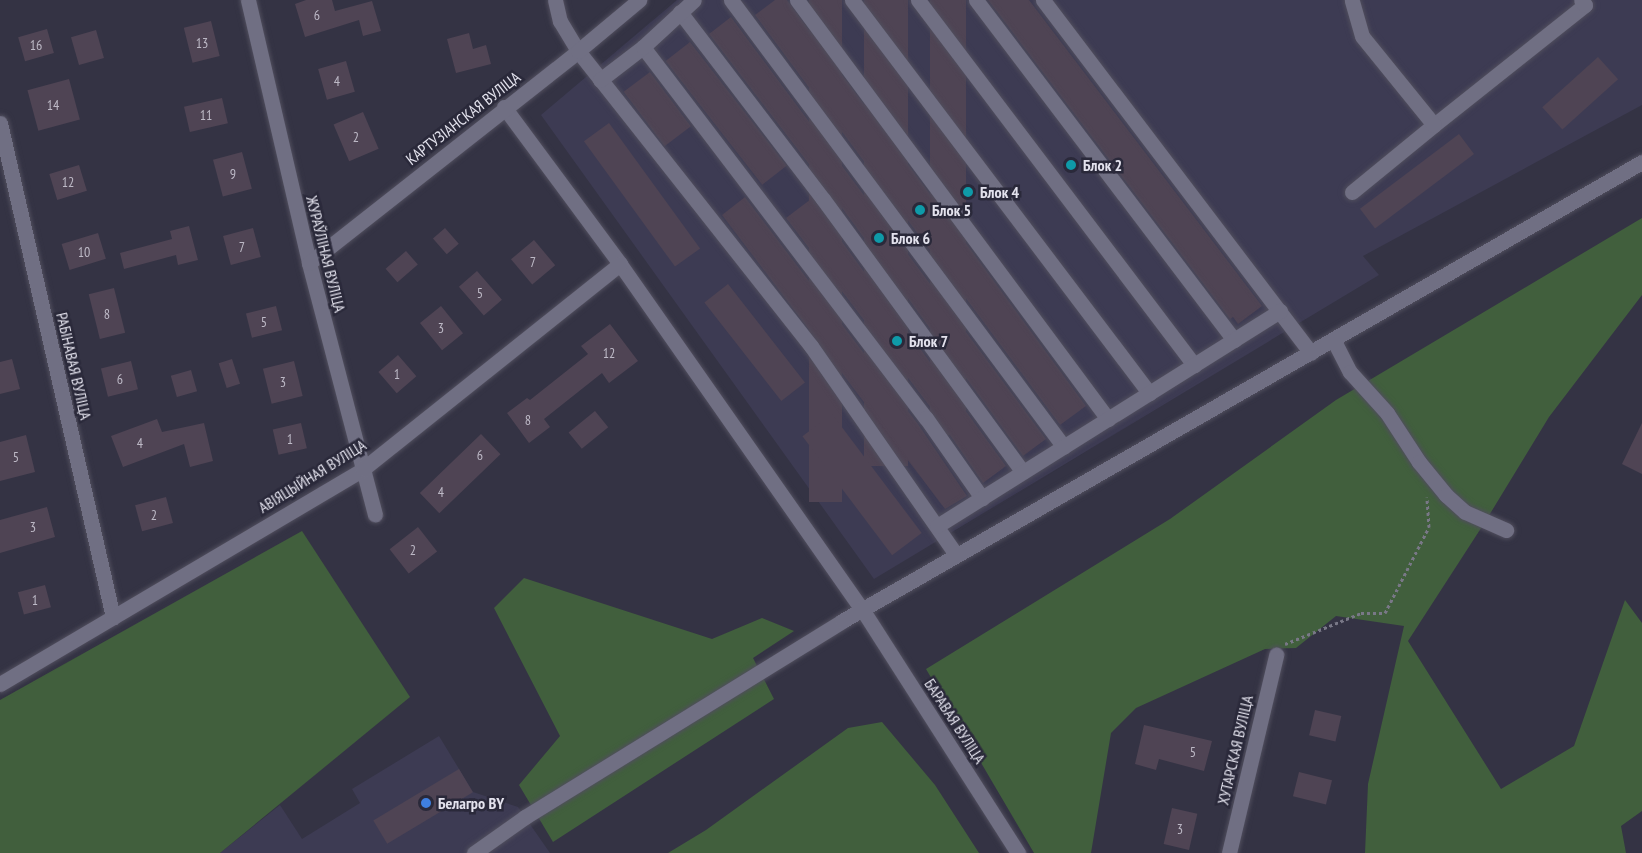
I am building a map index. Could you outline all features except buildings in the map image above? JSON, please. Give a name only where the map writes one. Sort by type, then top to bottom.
[{"type":"street","name":"ЖУРАЎЛІНАЯ ВУЛІЦА","points":[[248,0],[309,263],[375,515]]},
{"type":"street","points":[[555,0],[560,21],[578,51],[812,346],[956,555]]},
{"type":"street","name":"КАРТУЗІАНСКАЯ ВУЛІЦА","points":[[309,263],[504,107],[578,51],[639,0]]},
{"type":"street","points":[[600,80],[643,47],[694,0]]},
{"type":"street","points":[[731,0],[1064,447]]},
{"type":"street","points":[[797,0],[1108,419]]},
{"type":"street","points":[[852,0],[1149,393]]},
{"type":"street","points":[[918,0],[1194,365]]},
{"type":"street","points":[[976,0],[1234,340]]},
{"type":"street","points":[[1043,0],[1311,353]]},
{"type":"street","points":[[1352,0],[1362,36],[1434,125]]},
{"type":"street","points":[[1352,192],[1585,5],[1581,0]]},
{"type":"street","points":[[680,12],[823,199],[1023,472]]},
{"type":"street","points":[[643,47],[919,409],[982,498]]},
{"type":"street","name":"БАРАВАЯ ВУЛІЦА","points":[[504,107],[620,264],[862,609],[1018,853]]},
{"type":"street","name":"РАБІНАВАЯ ВУЛІЦА","points":[[0,123],[113,616]]},
{"type":"street","points":[[474,853],[525,818],[862,609],[1642,162]]},
{"type":"street","name":"АВІЯЦЫЙНАЯ ВУЛІЦА","points":[[0,684],[363,469],[620,264]]},
{"type":"street","points":[[937,526],[1280,311]]},
{"type":"street","points":[[1334,340],[1350,372],[1388,412],[1419,462],[1446,495],[1465,512],[1506,530]]},
{"type":"street","name":"ХУТАРСКАЯ ВУЛІЦА","points":[[1229,853],[1276,655]]},
{"type":"path","points":[[1276,655],[1285,643],[1333,623],[1360,613],[1385,613],[1429,527],[1426,494]]},
{"type":"shaded area","points":[[677,0],[1642,0],[1642,105],[1363,256],[1379,275],[874,579],[541,115]]},
{"type":"shaded area","points":[[439,736],[473,792],[518,807],[550,853],[220,853],[280,805],[302,839],[360,803],[352,789]]},
{"type":"green space","points":[[1642,218],[1642,295],[1549,417],[1408,641],[1501,789],[1574,746],[1625,600],[1642,623],[1642,811],[1621,826],[1626,853],[1365,853],[1368,784],[1404,626],[1336,616],[1296,648],[1265,649],[1136,708],[1111,733],[1091,853],[1034,853],[926,669],[1170,519],[1336,400]]},
{"type":"green space","points":[[302,531],[410,697],[220,853],[0,853],[0,700]]},
{"type":"green space","points":[[524,578],[712,639],[762,618],[794,631],[753,658],[774,699],[553,842],[519,785],[560,736],[494,608]]},
{"type":"green space","points":[[882,722],[935,785],[979,853],[668,853],[706,830],[848,728]]},
{"type":"place","name":"Блок 2","points":[[1071,165]]},
{"type":"place","name":"Блок 4","points":[[968,192]]},
{"type":"place","name":"Блок 5","points":[[920,210]]},
{"type":"place","name":"Блок 6","points":[[879,238]]},
{"type":"place","name":"Блок 7","points":[[897,341]]},
{"type":"place","name":"Белагро BY","points":[[426,803]]}]
